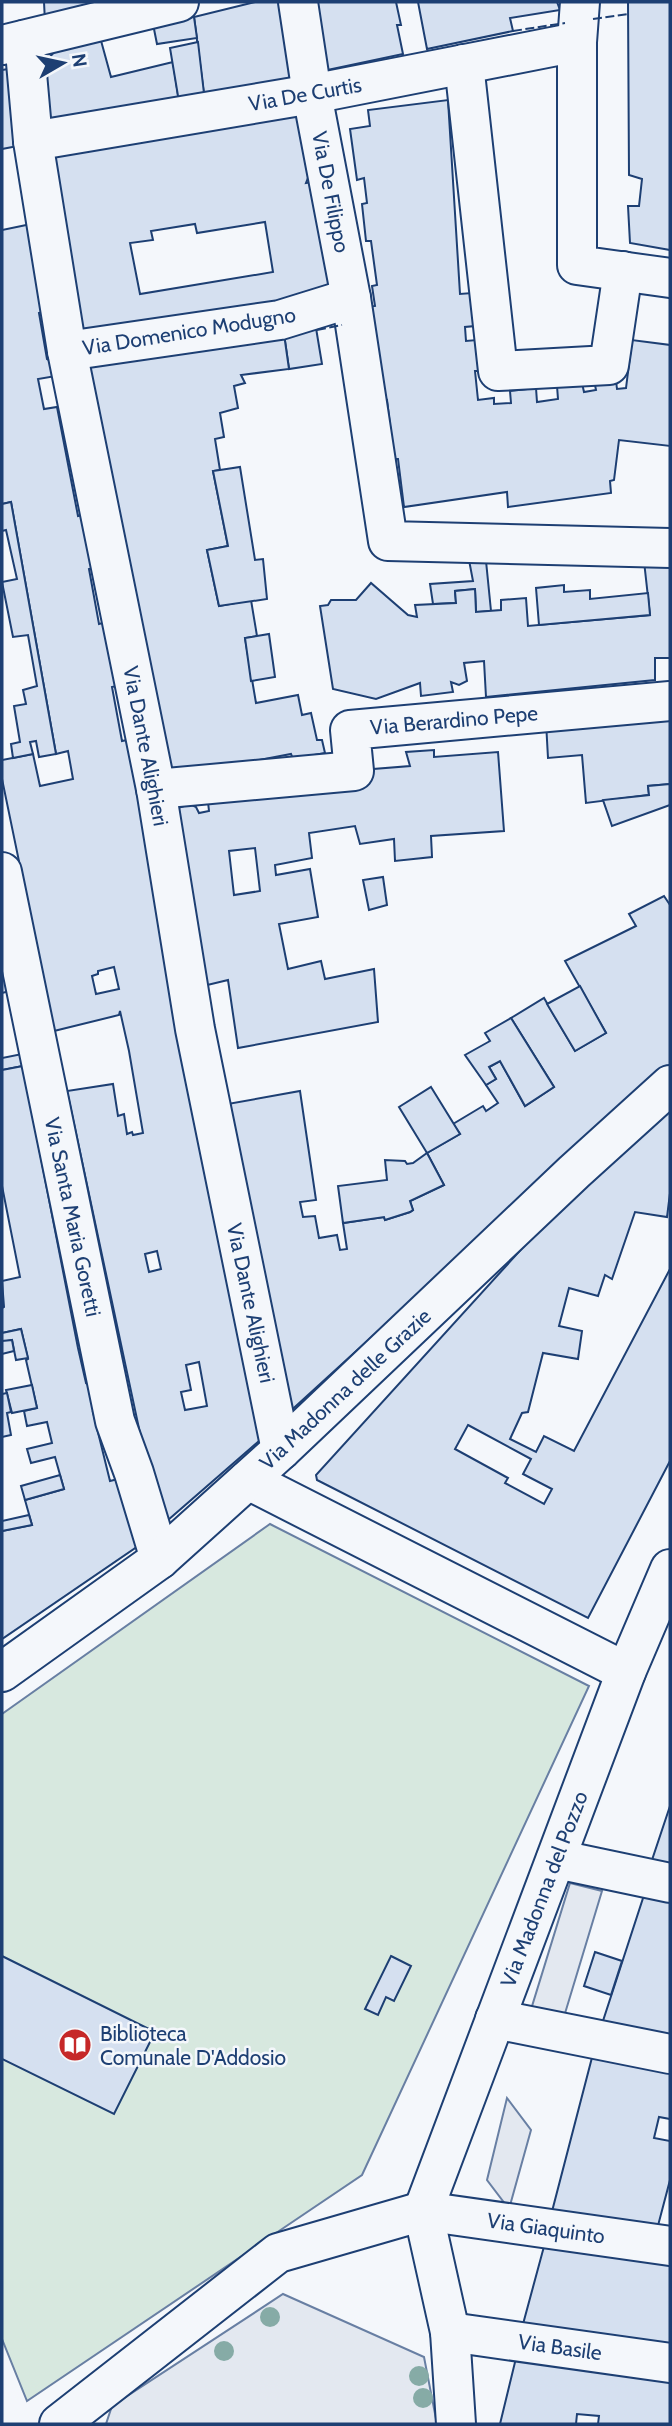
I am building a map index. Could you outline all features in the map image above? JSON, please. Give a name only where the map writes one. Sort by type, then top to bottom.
[{"type":"street","points":[[13,42],[179,2]]},
{"type":"street","name":"Via De Filippo","points":[[298,2],[312,94],[351,298],[388,541],[670,548]]},
{"type":"street","points":[[580,2],[577,42],[577,265],[670,278]]},
{"type":"street","name":"Via Dante Alighieri","points":[[13,42],[33,141],[67,351],[156,789],[195,1029],[281,1450]]},
{"type":"street","name":"Via De Curtis","points":[[33,141],[312,94],[577,42]]},
{"type":"street","points":[[464,64],[498,371],[609,365],[623,271]]},
{"type":"street","name":"Via Domenico Modugno","points":[[67,351],[280,320],[351,298]]},
{"type":"street","name":"Via Berardino Pepe","points":[[156,789],[354,771],[350,730],[670,701]]},
{"type":"street","name":"Via Santa Maria Goretti","points":[[2,872],[115,1421],[160,1559]]},
{"type":"street","name":"Via Madonna delle Grazie","points":[[2,1672],[160,1559],[281,1450],[574,1172],[670,1085]]},
{"type":"street","points":[[248,1480],[626,1672]]},
{"type":"street","name":"Via Madonna del Pozzo","points":[[423,2211],[626,1672],[658,1633],[670,1569]]},
{"type":"street","points":[[556,1859],[670,1883]]},
{"type":"street","points":[[495,2019],[670,2054]]},
{"type":"street","points":[[58,2424],[278,2253],[423,2211],[450,2332],[456,2424]]},
{"type":"street","name":"Via Giaquinto","points":[[423,2211],[670,2246]]},
{"type":"street","name":"Via Basile","points":[[450,2332],[670,2363]]},
{"type":"shaded area","points":[[270,1524],[589,1686],[362,2175],[27,2401],[2,2339],[2,1714]]},
{"type":"shaded area","points":[[570,1883],[602,1891],[563,2020],[529,2016]]},
{"type":"shaded area","points":[[507,2098],[531,2130],[509,2209],[487,2180]]},
{"type":"shaded area","points":[[283,2294],[424,2357],[437,2424],[106,2424],[112,2406]]},
{"type":"building","points":[[44,2],[132,2],[45,22]]},
{"type":"building","points":[[255,2],[282,2],[296,89],[205,102],[194,17]]},
{"type":"building","points":[[307,2],[396,2],[403,54],[318,72]]},
{"type":"building","points":[[418,2],[557,2],[560,10],[510,18],[513,31],[427,49]]},
{"type":"building","points":[[628,2],[670,2],[670,250],[630,243],[628,206],[639,206],[642,179],[629,175]]},
{"type":"building","points":[[194,17],[197,38],[157,44],[153,24]]},
{"type":"building","points":[[100,37],[111,77],[173,62],[180,108],[51,131],[39,69],[56,50]]},
{"type":"building","points":[[198,42],[205,102],[180,108],[170,48]]},
{"type":"building","points":[[8,69],[23,145],[2,149],[2,70]]},
{"type":"building","points":[[448,100],[460,294],[472,293],[475,326],[465,327],[466,341],[477,340],[482,371],[475,371],[478,400],[494,398],[494,404],[511,403],[510,391],[536,388],[537,402],[558,399],[557,386],[582,383],[584,392],[596,390],[595,385],[616,381],[617,389],[626,388],[632,340],[670,345],[670,446],[619,440],[614,480],[610,481],[611,493],[508,507],[507,492],[404,507],[398,459],[394,459],[387,400],[381,401],[368,307],[375,306],[372,286],[377,285],[371,241],[366,241],[362,204],[367,203],[364,178],[357,180],[350,129],[370,126],[368,110]]},
{"type":"building","points":[[300,112],[311,170],[306,183],[319,181],[333,289],[274,309],[73,339],[41,151]],"holes":[[[265,222],[273,272],[140,294],[130,243],[153,240],[151,231],[195,224],[197,233]]]},
{"type":"building","points":[[36,223],[50,310],[39,313],[47,359],[53,362],[56,376],[38,379],[44,409],[57,407],[78,516],[83,515],[101,567],[89,569],[99,624],[110,621],[126,684],[112,687],[122,741],[132,739],[266,1435],[160,1527],[67,1091],[113,1084],[118,1116],[124,1114],[127,1134],[143,1133],[129,1051],[120,1011],[119,1015],[54,1031],[2,779],[2,760],[33,754],[40,786],[73,779],[68,751],[56,754],[11,502],[2,504],[2,230]],"holes":[[[114,967],[119,989],[96,994],[92,976],[98,974],[98,971]],[[157,1251],[161,1269],[149,1272],[145,1254]],[[199,1362],[207,1406],[185,1410],[181,1392],[191,1390],[186,1365]]]},
{"type":"building","points":[[315,322],[322,364],[289,369],[283,327]]},
{"type":"building","points":[[283,327],[289,369],[241,375],[245,383],[234,386],[238,408],[220,413],[224,437],[215,439],[220,470],[213,471],[228,546],[207,550],[219,606],[251,600],[257,636],[245,638],[256,703],[298,695],[302,715],[311,713],[317,740],[322,740],[325,753],[293,759],[291,754],[160,779],[85,358]]},
{"type":"building","points":[[240,467],[255,560],[263,559],[267,599],[219,606],[207,550],[228,546],[213,471]]},
{"type":"building","points":[[11,502],[56,754],[39,757],[36,741],[30,742],[33,754],[13,758],[11,744],[20,742],[14,706],[26,704],[23,690],[37,686],[28,635],[13,637],[2,582],[17,579],[6,530],[2,531],[2,504]]},
{"type":"building","points":[[469,560],[486,561],[491,611],[476,612],[475,589],[455,591],[456,603],[433,604],[430,584],[473,581]]},
{"type":"building","points":[[644,561],[670,563],[670,658],[655,658],[655,680],[486,697],[484,661],[464,663],[467,681],[459,685],[451,682],[453,692],[421,696],[420,683],[376,699],[333,689],[320,606],[328,605],[331,600],[356,600],[371,583],[408,615],[417,617],[415,605],[456,603],[455,591],[475,589],[476,612],[501,610],[501,600],[526,598],[528,626],[650,615]]},
{"type":"building","points":[[564,585],[564,592],[590,590],[590,599],[648,593],[650,615],[539,625],[536,588]]},
{"type":"building","points":[[269,634],[275,677],[251,681],[245,638]]},
{"type":"building","points":[[670,711],[670,784],[648,786],[649,795],[586,803],[582,755],[548,758],[546,722]]},
{"type":"building","points":[[434,750],[434,757],[498,752],[504,831],[431,836],[432,857],[395,861],[394,839],[360,844],[355,826],[309,833],[312,858],[275,865],[276,875],[310,869],[318,917],[279,924],[288,969],[321,961],[325,979],[374,969],[378,1022],[238,1048],[228,980],[199,987],[178,808],[190,804],[196,807],[199,813],[209,811],[208,802],[348,771],[410,766],[406,752]],"holes":[[[255,848],[260,891],[234,895],[229,851]]]},
{"type":"building","points":[[670,784],[670,805],[612,826],[603,800],[649,795],[648,786]]},
{"type":"building","points":[[383,877],[387,905],[369,910],[363,880]]},
{"type":"building","points":[[664,896],[670,905],[670,1065],[285,1416],[222,1105],[300,1091],[316,1200],[300,1202],[303,1217],[315,1216],[319,1238],[337,1235],[340,1250],[347,1249],[343,1223],[384,1217],[385,1220],[410,1212],[413,1210],[410,1201],[444,1185],[427,1153],[460,1134],[453,1124],[483,1106],[486,1111],[498,1103],[486,1085],[496,1079],[489,1067],[500,1061],[525,1106],[554,1087],[511,1018],[544,998],[575,1051],[606,1033],[565,961],[636,926],[629,914]]},
{"type":"building","points":[[2,962],[10,991],[2,993]]},
{"type":"building","points":[[580,986],[606,1033],[575,1051],[547,1004]]},
{"type":"building","points":[[511,1018],[554,1087],[525,1106],[500,1061],[489,1067],[496,1079],[486,1085],[465,1055],[490,1041],[485,1033]]},
{"type":"building","points":[[27,1053],[23,1066],[2,1070],[2,1058]]},
{"type":"building","points":[[23,1066],[78,1348],[86,1383],[89,1382],[96,1412],[93,1412],[110,1481],[126,1477],[141,1544],[2,1639],[2,1531],[32,1525],[25,1500],[64,1489],[55,1457],[31,1463],[27,1449],[52,1443],[47,1422],[27,1426],[24,1411],[37,1408],[21,1329],[2,1333],[2,1281],[20,1277],[2,1186],[2,1070]]},
{"type":"building","points":[[431,1087],[460,1134],[427,1153],[399,1107]]},
{"type":"building","points":[[670,1100],[670,1193],[667,1217],[635,1212],[612,1279],[605,1275],[598,1296],[569,1288],[559,1326],[582,1331],[578,1359],[543,1353],[528,1412],[522,1413],[510,1439],[536,1452],[544,1436],[574,1451],[670,1269],[670,1461],[588,1618],[317,1480],[316,1475],[577,1188]],"holes":[[[468,1425],[531,1459],[523,1474],[552,1489],[544,1504],[505,1483],[508,1478],[455,1449]]]},
{"type":"building","points":[[427,1153],[444,1185],[410,1201],[413,1210],[410,1212],[385,1220],[384,1217],[343,1223],[338,1186],[387,1180],[385,1160],[413,1163]]},
{"type":"building","points":[[21,1329],[28,1358],[16,1360],[12,1340],[2,1342],[2,1333]]},
{"type":"building","points":[[12,1340],[14,1351],[2,1354],[2,1341]]},
{"type":"building","points":[[32,1385],[37,1408],[12,1413],[6,1390]]},
{"type":"building","points":[[7,1393],[11,1412],[7,1413],[11,1435],[2,1437],[2,1394]]},
{"type":"building","points":[[60,1475],[64,1489],[25,1500],[21,1486]]},
{"type":"building","points":[[29,1515],[32,1525],[2,1531],[2,1521]]},
{"type":"building","points":[[670,1806],[670,1873],[649,1869]]},
{"type":"building","points":[[646,1889],[670,1895],[670,2041],[601,2027]]},
{"type":"building","points":[[595,1952],[622,1961],[611,1995],[584,1986]]},
{"type":"building","name":"Biblioteca Comunale D'Addosio","points":[[2,1956],[155,2032],[114,2114],[2,2059]]},
{"type":"building","points":[[391,1956],[411,1966],[394,2001],[386,1997],[378,2015],[365,2009]]},
{"type":"building","points":[[595,2046],[670,2064],[670,2119],[659,2117],[654,2138],[670,2141],[670,2180],[655,2237],[549,2223]]},
{"type":"building","points":[[546,2239],[670,2257],[670,2357],[519,2339]]},
{"type":"building","points":[[516,2358],[670,2377],[670,2424],[598,2424],[599,2416],[577,2414],[576,2424],[500,2424]]},
{"type":"fence","points":[[593,19],[628,14]]},
{"type":"fence","points":[[513,31],[565,23]]},
{"type":"fence","points":[[317,330],[342,325]]},
{"type":"place","name":"Biblioteca Comunale D'Addosio","points":[[75,2045]]}]
